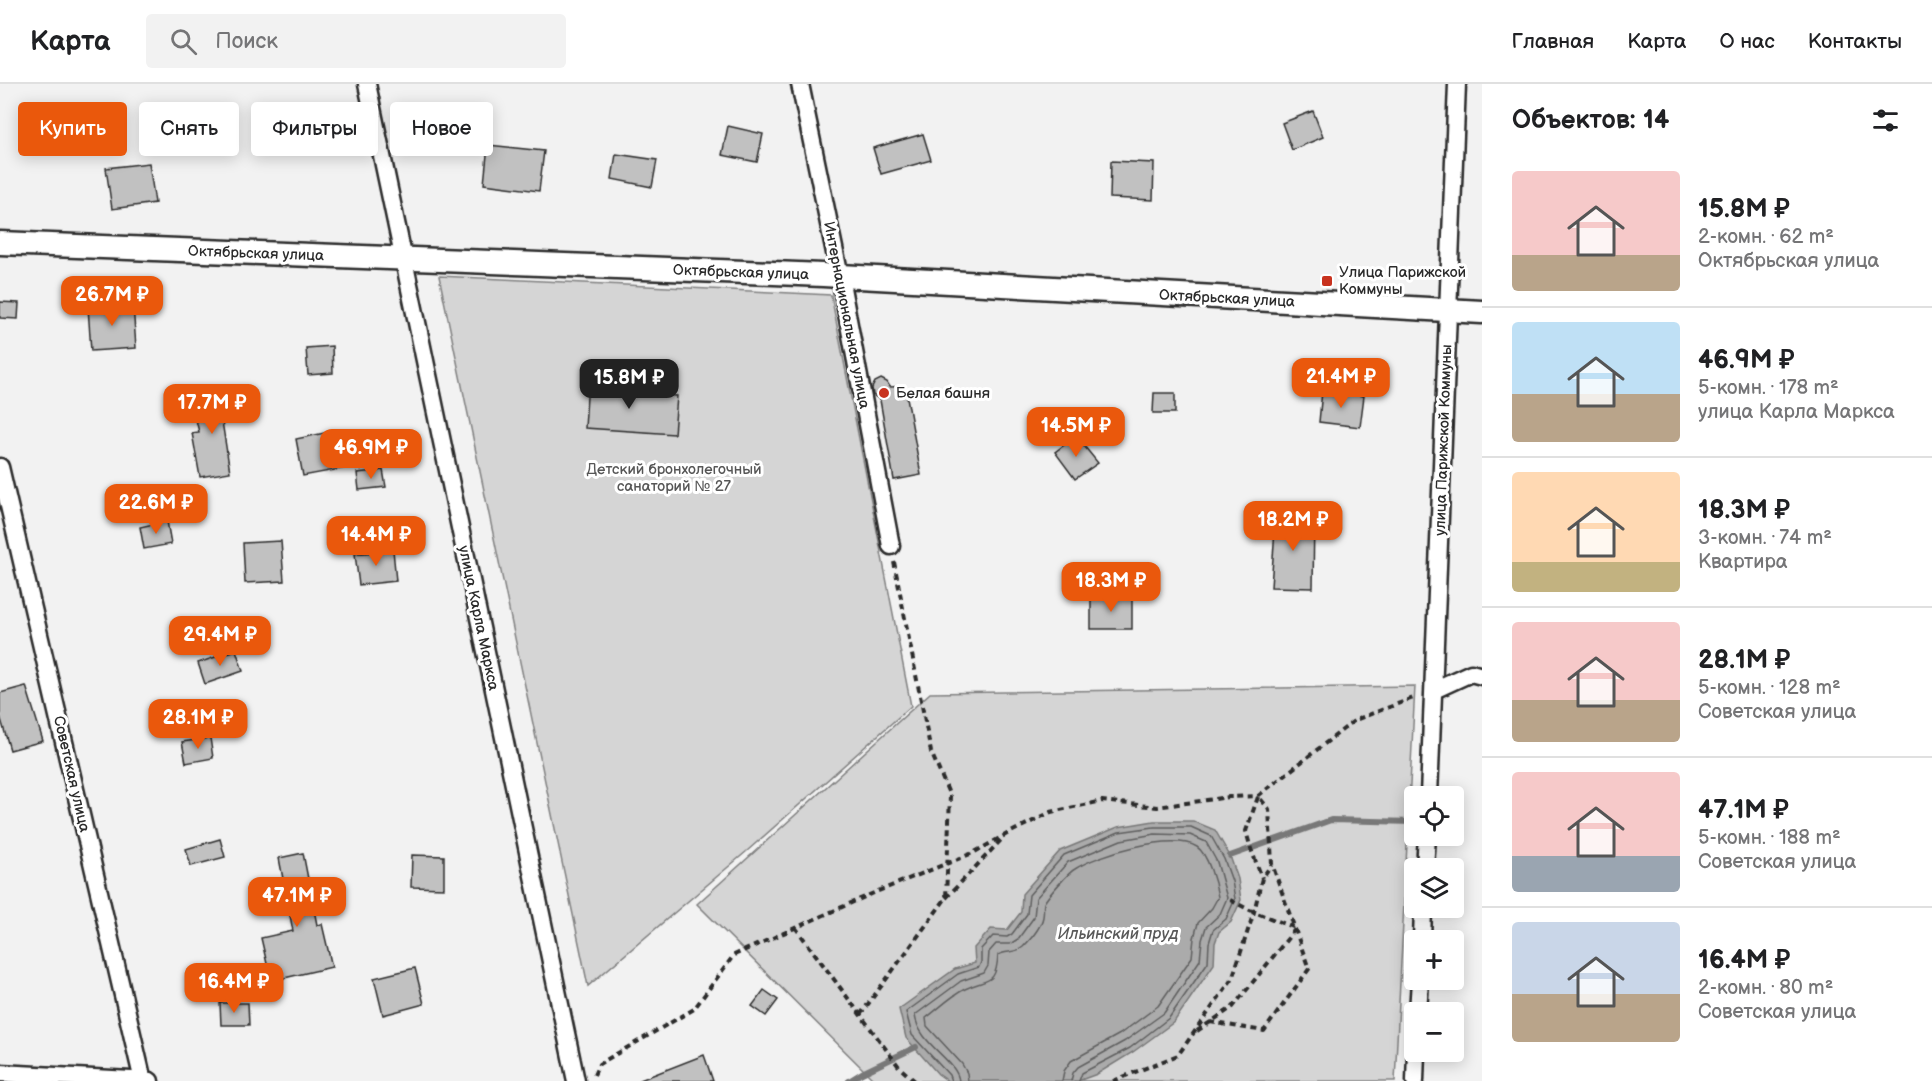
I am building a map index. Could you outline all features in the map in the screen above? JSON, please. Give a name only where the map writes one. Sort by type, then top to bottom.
[{"type":"main road","name":"Октябрьская улица","points":[[0,243],[840,277],[1482,312]]},
{"type":"street","name":"улица Карла Маркса","points":[[367,84],[576,1081]]},
{"type":"street","name":"Интернациональная улица","points":[[800,84],[840,277],[891,546]]},
{"type":"street","name":"улица Парижской Коммуны","points":[[1429,786],[1457,84]]},
{"type":"street","name":"Советская улица","points":[[0,467],[143,1081]]},
{"type":"street","points":[[1434,690],[1471,674],[1482,676]]},
{"type":"street","points":[[1415,1081],[1416,1062]]},
{"type":"street","points":[[0,1073],[150,1081]]},
{"type":"path","points":[[891,546],[930,752],[951,796],[946,898]]},
{"type":"path","points":[[1262,878],[1246,831],[1258,796],[1355,720],[1434,690]]},
{"type":"path","points":[[1210,1022],[1264,1031],[1309,969],[1272,864],[1269,809],[1258,796]]},
{"type":"path","points":[[591,1081],[599,1064],[694,1009],[734,955],[876,892],[973,853],[1051,812],[1102,801],[1156,807],[1228,797],[1258,796]]},
{"type":"path","points":[[860,1015],[946,898],[1007,834]]},
{"type":"path","points":[[1113,1081],[1178,1055],[1232,979],[1254,912],[1262,878],[1272,864]]},
{"type":"path","points":[[1226,898],[1254,912],[1296,928]]},
{"type":"path","points":[[795,927],[900,1068],[915,1081]]},
{"type":"path","points":[[1194,1033],[1233,1007],[1296,928]]},
{"type":"green space","name":"Детский бронхолегочный санаторий № 27","points":[[439,276],[831,295],[911,706],[747,851],[588,986]]},
{"type":"green space","points":[[1415,686],[1410,786],[1404,786],[1404,846],[1407,846],[1406,858],[1404,858],[1404,903],[1395,1081],[875,1081],[697,904],[930,693]]},
{"type":"water","name":"Ильинский пруд","points":[[1154,821],[1193,821],[1215,830],[1230,856],[1238,879],[1241,900],[1231,922],[1219,932],[1215,943],[1214,964],[1174,1022],[1133,1052],[1097,1074],[1078,1081],[948,1081],[938,1074],[906,1038],[899,1009],[955,969],[975,963],[974,948],[991,929],[1007,930],[1021,912],[1022,894],[1060,851],[1118,827]]},
{"type":"building","points":[[1313,111],[1323,137],[1292,150],[1282,123]]},
{"type":"building","points":[[728,126],[763,134],[757,162],[722,155]]},
{"type":"building","points":[[923,134],[931,160],[881,174],[873,148]]},
{"type":"building","points":[[493,146],[544,151],[539,191],[484,184],[487,156],[493,156]]},
{"type":"building","points":[[616,154],[657,160],[652,187],[612,179]]},
{"type":"building","points":[[1111,161],[1154,163],[1153,200],[1110,198]]},
{"type":"building","points":[[149,163],[155,203],[112,209],[106,168]]},
{"type":"building","points":[[0,302],[19,303],[18,319],[0,318]]},
{"type":"building","points":[[133,304],[136,348],[91,351],[88,307]]},
{"type":"building","points":[[332,346],[333,373],[308,375],[306,348]]},
{"type":"building","points":[[881,379],[890,387],[905,386],[921,475],[894,480],[880,400],[873,395],[872,388],[875,382]]},
{"type":"building","points":[[588,381],[629,384],[629,393],[677,396],[674,434],[585,428]]},
{"type":"building","points":[[1322,391],[1364,396],[1360,427],[1319,422]]},
{"type":"building","points":[[234,393],[239,410],[221,415],[230,472],[200,477],[192,433],[199,432],[192,404]]},
{"type":"building","points":[[1154,393],[1175,393],[1175,413],[1153,413]]},
{"type":"building","points":[[339,430],[346,468],[303,476],[296,439]]},
{"type":"building","points":[[1076,436],[1098,463],[1075,479],[1055,452]]},
{"type":"building","points":[[383,470],[386,487],[359,490],[357,473]]},
{"type":"building","points":[[1276,515],[1314,517],[1313,588],[1271,587]]},
{"type":"building","points":[[167,521],[171,544],[144,549],[140,527]]},
{"type":"building","points":[[281,541],[284,581],[245,583],[243,543]]},
{"type":"building","points":[[393,550],[396,581],[359,585],[355,554]]},
{"type":"building","points":[[1091,596],[1132,597],[1132,629],[1091,629]]},
{"type":"building","points":[[236,650],[243,671],[205,684],[198,663]]},
{"type":"building","points":[[26,686],[43,741],[10,750],[0,716],[0,693]]},
{"type":"building","points":[[210,738],[213,758],[186,763],[182,742]]},
{"type":"building","points":[[220,839],[225,857],[191,866],[186,849]]},
{"type":"building","points":[[303,853],[317,925],[322,924],[332,967],[271,981],[261,938],[293,931],[279,858]]},
{"type":"building","points":[[412,855],[444,856],[444,888],[411,887]]},
{"type":"building","points":[[415,968],[424,1004],[383,1015],[374,978]]},
{"type":"building","points":[[764,990],[778,1000],[766,1016],[752,1006]]},
{"type":"building","points":[[220,1003],[248,1003],[249,1025],[221,1025]]},
{"type":"building","points":[[704,1055],[713,1081],[640,1081],[640,1080]]},
{"type":"waterway","points":[[1230,856],[1331,820],[1404,822]]},
{"type":"waterway","points":[[849,1081],[916,1047]]},
{"type":"place","name":"Улица Парижской Коммуны","points":[[1327,281]]},
{"type":"place","name":"Белая башня","points":[[884,393]]}]
